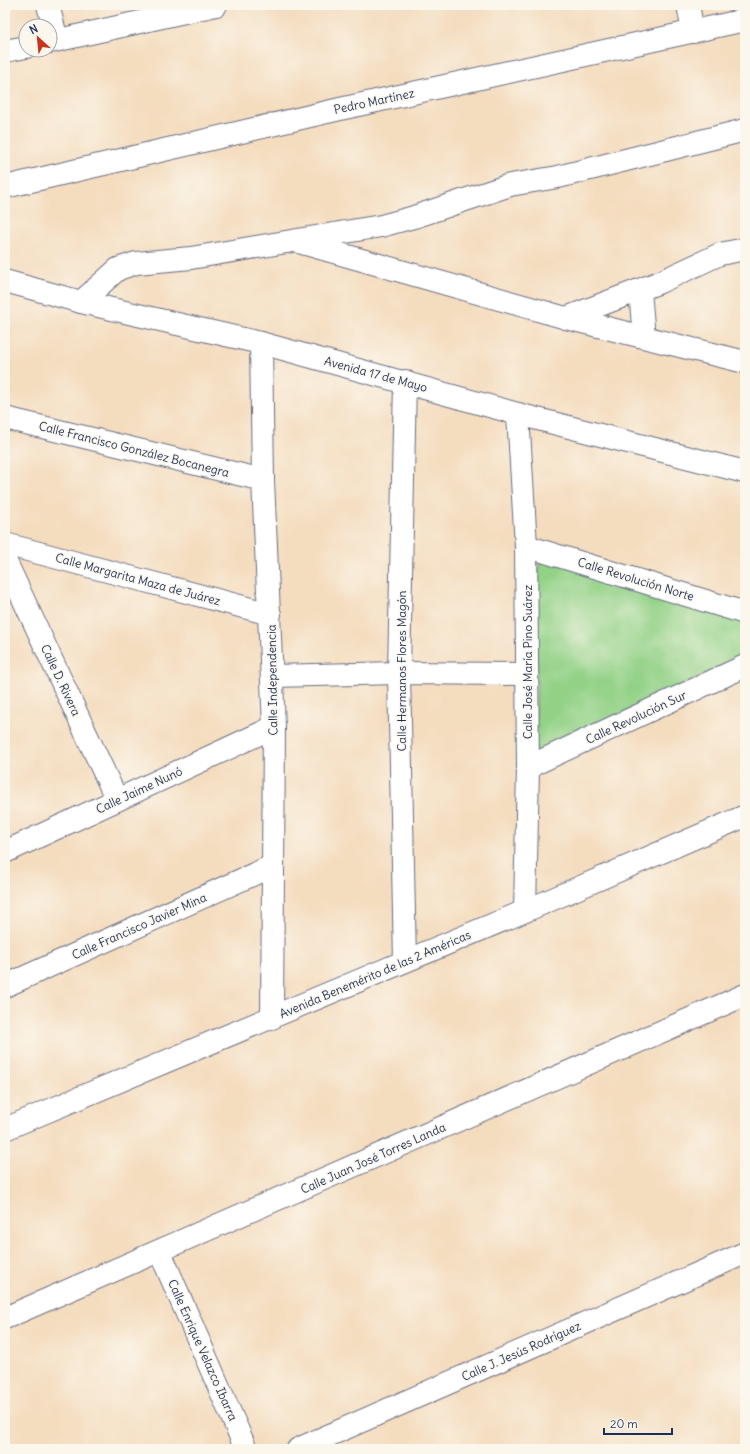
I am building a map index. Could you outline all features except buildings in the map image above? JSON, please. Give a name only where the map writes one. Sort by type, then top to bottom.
[{"type":"street","points":[[48,5],[50,18]]},
{"type":"street","points":[[58,40],[216,5]]},
{"type":"street","points":[[688,5],[693,32]]},
{"type":"street","name":"Pedro Martínez","points":[[5,188],[340,109],[745,20]]},
{"type":"street","points":[[5,51],[18,49]]},
{"type":"street","points":[[81,302],[113,273],[136,263],[191,258],[297,242],[381,226],[414,217],[510,185],[558,177],[745,130]]},
{"type":"street","points":[[297,242],[566,318],[745,362]]},
{"type":"street","points":[[566,318],[640,291],[720,254],[745,249]]},
{"type":"street","name":"Avenida 17 de Mayo","points":[[5,281],[81,302],[261,343],[405,381],[518,414],[745,472]]},
{"type":"street","points":[[640,291],[644,337]]},
{"type":"street","name":"Calle Independencia","points":[[261,343],[263,480],[274,727],[272,1018]]},
{"type":"street","name":"Calle Hermanos Flores Magón","points":[[405,381],[399,673],[406,961]]},
{"type":"street","name":"Calle José María Pino Suárez","points":[[518,414],[526,546],[528,767],[525,911]]},
{"type":"street","name":"Calle Francisco González Bocanegra","points":[[5,418],[263,480]]},
{"type":"street","name":"Calle Margarita Maza de Juárez","points":[[5,544],[270,614]]},
{"type":"street","name":"Calle Revolución Norte","points":[[526,546],[745,613]]},
{"type":"street","name":"Calle D. Rivera","points":[[5,560],[117,800]]},
{"type":"street","name":"Calle Revolución Sur","points":[[528,767],[745,666]]},
{"type":"street","points":[[272,676],[399,673],[526,674]]},
{"type":"street","name":"Calle Jaime Nunó","points":[[5,852],[274,727]]},
{"type":"street","name":"Avenida Benemérito de las 2 Américas","points":[[5,1129],[525,911],[745,816]]},
{"type":"street","name":"Calle Francisco Javier Mina","points":[[5,986],[272,866]]},
{"type":"street","name":"Calle Juan José Torres Landa","points":[[5,1318],[744,999]]},
{"type":"street","name":"Calle Enrique Velazco Ibarra","points":[[160,1252],[246,1449]]},
{"type":"street","name":"Calle J. Jesús Rodríguez","points":[[298,1449],[745,1253]]},
{"type":"green space","points":[[539,558],[745,619],[745,655],[535,756]]}]
